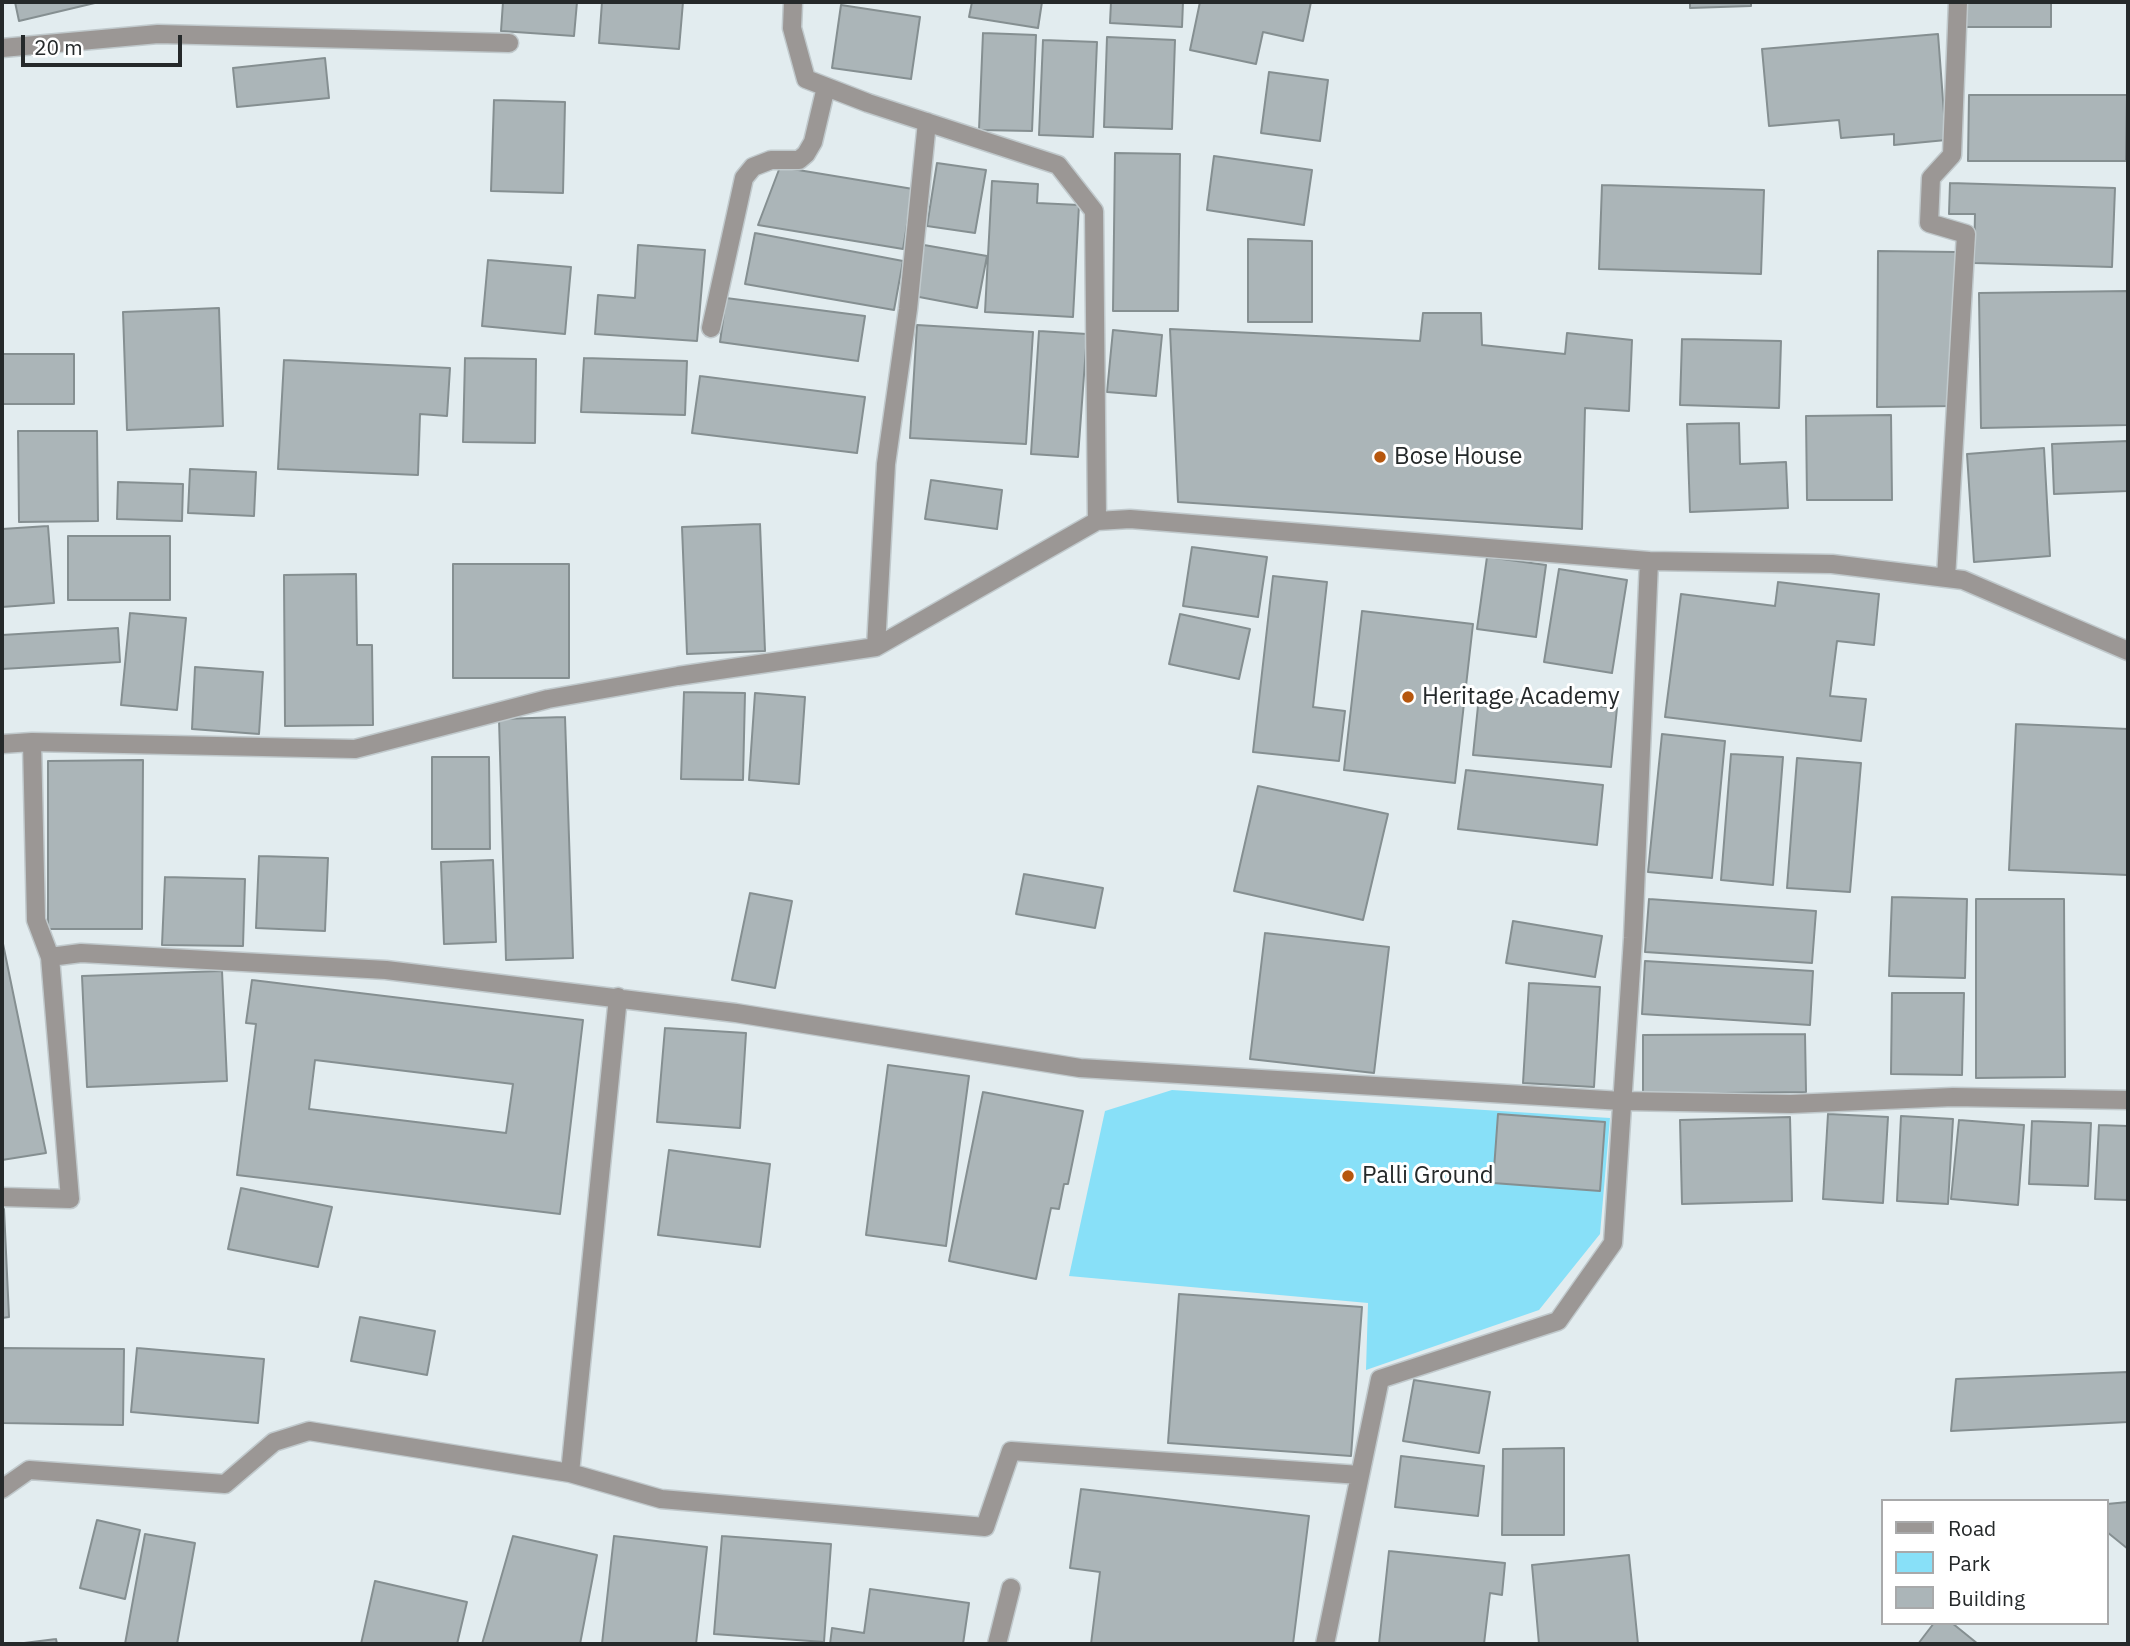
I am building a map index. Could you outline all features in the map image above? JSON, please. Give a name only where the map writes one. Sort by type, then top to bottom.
[{"type":"street","points":[[793,2],[792,28],[806,79],[1058,165],[1094,211],[1097,521]]},
{"type":"street","points":[[1946,578],[1966,234],[1928,223],[1931,178],[1952,155],[1958,2]]},
{"type":"street","points":[[2,48],[158,34],[509,43]]},
{"type":"street","points":[[711,328],[744,178],[753,167],[771,160],[799,160],[806,153],[813,142],[826,87]]},
{"type":"street","points":[[876,647],[886,464],[908,309],[927,122]]},
{"type":"street","points":[[2,744],[32,742],[355,749],[548,699],[678,676],[876,647],[1097,521],[1130,519],[1649,561],[1832,565],[1963,580],[2128,651]]},
{"type":"street","points":[[1325,1644],[1380,1379],[1558,1321],[1613,1243],[1633,938],[1649,561]]},
{"type":"street","points":[[2,1197],[70,1199],[50,957],[36,920],[32,742]]},
{"type":"street","points":[[50,957],[81,953],[386,970],[736,1013],[1080,1068],[1622,1101],[1791,1104],[1953,1097],[2128,1100]]},
{"type":"street","points":[[570,1473],[618,997]]},
{"type":"street","points":[[2,1489],[29,1470],[225,1484],[274,1442],[309,1431],[570,1473],[661,1499],[985,1527],[1011,1451],[1360,1475]]},
{"type":"street","points":[[997,1644],[1012,1588]]},
{"type":"green space","name":"Palli Ground","points":[[1172,1090],[1610,1118],[1600,1234],[1539,1310],[1366,1370],[1368,1303],[1069,1276],[1105,1111]]},
{"type":"building","points":[[15,2],[99,2],[19,21]]},
{"type":"building","points":[[503,2],[577,2],[574,36],[501,31]]},
{"type":"building","points":[[602,2],[683,2],[679,49],[599,43]]},
{"type":"building","points":[[972,2],[1042,2],[1038,28],[969,17]]},
{"type":"building","points":[[1111,2],[1183,2],[1182,27],[1110,23]]},
{"type":"building","points":[[1200,2],[1311,2],[1303,41],[1263,32],[1256,64],[1190,50]]},
{"type":"building","points":[[1690,2],[1751,2],[1751,6],[1690,8]]},
{"type":"building","points":[[1964,2],[2051,2],[2051,27],[1964,27]]},
{"type":"building","points":[[841,5],[920,17],[911,79],[832,68]]},
{"type":"building","points":[[983,33],[1036,35],[1032,131],[979,130]]},
{"type":"building","points":[[1938,34],[1946,140],[1894,145],[1894,134],[1841,138],[1839,120],[1769,126],[1762,49]]},
{"type":"building","points":[[1107,37],[1175,40],[1172,129],[1104,127]]},
{"type":"building","points":[[1043,40],[1097,42],[1093,137],[1039,135]]},
{"type":"building","points":[[325,58],[329,98],[237,107],[233,68]]},
{"type":"building","points":[[1269,72],[1328,80],[1320,141],[1261,133]]},
{"type":"building","points":[[1969,95],[2127,95],[2126,161],[1968,161]]},
{"type":"building","points":[[494,100],[565,102],[563,193],[491,191]]},
{"type":"building","points":[[1115,153],[1180,154],[1178,311],[1113,311]]},
{"type":"building","points":[[1214,156],[1312,170],[1304,225],[1207,210]]},
{"type":"building","points":[[937,163],[986,170],[975,233],[927,226]]},
{"type":"building","points":[[780,167],[913,189],[903,249],[758,225]]},
{"type":"building","points":[[992,181],[1038,184],[1037,203],[1079,205],[1073,317],[985,312]]},
{"type":"building","points":[[1950,183],[2115,188],[2112,267],[1974,263],[1975,214],[1949,214]]},
{"type":"building","points":[[1602,185],[1764,190],[1761,274],[1599,269]]},
{"type":"building","points":[[755,233],[903,261],[894,310],[745,284]]},
{"type":"building","points":[[1248,239],[1312,241],[1312,322],[1248,322]]},
{"type":"building","points":[[638,245],[705,250],[697,341],[595,334],[598,295],[635,298]]},
{"type":"building","points":[[924,245],[987,256],[977,308],[914,296]]},
{"type":"building","points":[[1878,251],[1956,252],[1955,406],[1877,407]]},
{"type":"building","points":[[488,260],[571,267],[565,334],[482,326]]},
{"type":"building","points":[[2128,291],[2128,425],[1981,428],[1979,293]]},
{"type":"building","points":[[726,298],[865,316],[858,361],[720,342]]},
{"type":"building","points":[[219,308],[223,426],[127,430],[123,312]]},
{"type":"building","name":"Bose House","points":[[1423,313],[1481,313],[1482,345],[1565,354],[1567,333],[1632,340],[1629,411],[1585,408],[1582,529],[1178,502],[1170,329],[1420,341]]},
{"type":"building","points":[[917,325],[1033,332],[1026,444],[910,438]]},
{"type":"building","points":[[1113,330],[1162,335],[1156,396],[1107,392]]},
{"type":"building","points":[[1039,331],[1087,334],[1078,457],[1031,454]]},
{"type":"building","points":[[1682,339],[1781,341],[1779,408],[1680,405]]},
{"type":"building","points":[[2,354],[74,354],[74,404],[2,404]]},
{"type":"building","points":[[465,358],[536,359],[535,443],[463,442]]},
{"type":"building","points":[[584,358],[687,361],[685,415],[581,412]]},
{"type":"building","points":[[284,360],[450,368],[447,416],[420,414],[418,475],[278,469]]},
{"type":"building","points":[[700,376],[865,397],[857,453],[692,433]]},
{"type":"building","points":[[1891,415],[1892,500],[1807,500],[1806,416]]},
{"type":"building","points":[[1739,423],[1740,464],[1786,462],[1788,508],[1690,512],[1687,424]]},
{"type":"building","points":[[18,431],[97,431],[98,521],[19,522]]},
{"type":"building","points":[[2128,441],[2128,491],[2054,494],[2052,444]]},
{"type":"building","points":[[2044,448],[2050,556],[1974,562],[1967,454]]},
{"type":"building","points":[[190,469],[256,472],[254,516],[188,513]]},
{"type":"building","points":[[931,480],[1002,490],[997,529],[925,519]]},
{"type":"building","points":[[118,482],[183,484],[182,521],[117,519]]},
{"type":"building","points":[[760,524],[765,651],[687,654],[682,527]]},
{"type":"building","points":[[48,526],[54,603],[2,607],[2,529]]},
{"type":"building","points":[[68,536],[170,536],[170,600],[68,600]]},
{"type":"building","points":[[1192,547],[1267,557],[1258,617],[1183,606]]},
{"type":"building","points":[[1487,557],[1546,565],[1536,637],[1477,629]]},
{"type":"building","points":[[453,564],[569,564],[569,678],[453,678]]},
{"type":"building","points":[[1559,569],[1627,580],[1612,673],[1544,662]]},
{"type":"building","points":[[356,574],[357,645],[372,645],[373,725],[285,726],[284,575]]},
{"type":"building","points":[[1273,576],[1327,582],[1313,707],[1345,711],[1339,761],[1253,752]]},
{"type":"building","points":[[1778,582],[1879,594],[1874,645],[1837,641],[1830,696],[1866,699],[1861,741],[1665,717],[1681,594],[1775,606]]},
{"type":"building","name":"Heritage Academy","points":[[1362,611],[1473,624],[1455,783],[1344,770]]},
{"type":"building","points":[[130,613],[186,618],[177,710],[121,705]]},
{"type":"building","points":[[1180,614],[1250,629],[1239,679],[1169,664]]},
{"type":"building","points":[[118,628],[120,662],[2,669],[2,635]]},
{"type":"building","points":[[195,667],[263,672],[259,734],[192,729]]},
{"type":"building","points":[[684,692],[745,693],[743,780],[681,779]]},
{"type":"building","points":[[755,693],[805,697],[799,784],[749,780]]},
{"type":"building","points":[[1479,696],[1617,708],[1611,767],[1473,755]]},
{"type":"building","points":[[565,717],[573,958],[506,960],[499,719]]},
{"type":"building","points":[[2016,724],[2128,729],[2128,875],[2009,870]]},
{"type":"building","points":[[1662,734],[1725,741],[1712,878],[1648,872]]},
{"type":"building","points":[[1731,754],[1783,757],[1773,885],[1721,880]]},
{"type":"building","points":[[432,757],[489,757],[490,849],[432,849]]},
{"type":"building","points":[[1797,758],[1861,763],[1850,892],[1787,888]]},
{"type":"building","points":[[143,760],[142,929],[48,929],[48,761]]},
{"type":"building","points":[[1466,770],[1603,785],[1597,845],[1458,829]]},
{"type":"building","points":[[1258,786],[1388,814],[1363,920],[1234,891]]},
{"type":"building","points":[[259,856],[328,858],[325,931],[256,928]]},
{"type":"building","points":[[493,860],[496,942],[444,944],[441,862]]},
{"type":"building","points":[[1024,874],[1103,888],[1095,928],[1016,914]]},
{"type":"building","points":[[165,877],[245,879],[243,946],[162,945]]},
{"type":"building","points":[[750,893],[792,901],[775,988],[732,980]]},
{"type":"building","points":[[1892,897],[1967,899],[1965,978],[1889,976]]},
{"type":"building","points":[[1649,899],[1816,911],[1812,963],[1645,952]]},
{"type":"building","points":[[1976,899],[2064,899],[2065,1077],[1976,1078]]},
{"type":"building","points":[[1513,921],[1602,936],[1595,977],[1506,963]]},
{"type":"building","points":[[1265,933],[1389,947],[1374,1073],[1250,1059]]},
{"type":"building","points":[[2,939],[46,1153],[2,1160]]},
{"type":"building","points":[[1645,961],[1813,971],[1810,1025],[1642,1014]]},
{"type":"building","points":[[222,971],[227,1081],[87,1087],[82,976]]},
{"type":"building","points":[[252,980],[583,1020],[560,1214],[237,1175],[256,1024],[246,1023]],"holes":[[[315,1060],[513,1084],[506,1133],[309,1109]]]},
{"type":"building","points":[[1529,983],[1600,987],[1594,1087],[1523,1083]]},
{"type":"building","points":[[1892,993],[1964,993],[1962,1075],[1891,1074]]},
{"type":"building","points":[[665,1028],[746,1033],[740,1128],[657,1122]]},
{"type":"building","points":[[1805,1034],[1806,1092],[1643,1094],[1643,1035]]},
{"type":"building","points":[[888,1065],[969,1076],[946,1246],[866,1235]]},
{"type":"building","points":[[983,1092],[1083,1111],[1068,1184],[1064,1184],[1059,1209],[1051,1208],[1036,1279],[949,1261]]},
{"type":"building","points":[[1498,1114],[1605,1122],[1600,1191],[1493,1183]]},
{"type":"building","points":[[1828,1114],[1888,1117],[1883,1203],[1823,1199]]},
{"type":"building","points":[[1901,1116],[1953,1119],[1948,1204],[1897,1201]]},
{"type":"building","points":[[1790,1117],[1792,1201],[1682,1204],[1680,1120]]},
{"type":"building","points":[[1959,1120],[2024,1125],[2018,1205],[1951,1199]]},
{"type":"building","points":[[2032,1121],[2091,1123],[2088,1186],[2029,1184]]},
{"type":"building","points":[[2099,1125],[2128,1126],[2128,1200],[2095,1199]]},
{"type":"building","points":[[669,1150],[770,1164],[760,1247],[658,1235]]},
{"type":"building","points":[[241,1188],[332,1207],[318,1267],[228,1249]]},
{"type":"building","points":[[2,1209],[9,1317],[2,1318]]},
{"type":"building","points":[[1179,1294],[1362,1307],[1351,1456],[1168,1443]]},
{"type":"building","points":[[360,1317],[435,1331],[427,1375],[351,1361]]},
{"type":"building","points":[[2,1348],[124,1349],[123,1425],[2,1423]]},
{"type":"building","points":[[137,1348],[264,1359],[258,1423],[131,1412]]},
{"type":"building","points":[[2128,1372],[2128,1422],[1951,1431],[1956,1379]]},
{"type":"building","points":[[1414,1380],[1490,1392],[1479,1453],[1403,1441]]},
{"type":"building","points":[[1564,1448],[1564,1535],[1502,1535],[1503,1449]]},
{"type":"building","points":[[1401,1456],[1484,1466],[1478,1516],[1395,1507]]},
{"type":"building","points":[[1081,1489],[1309,1516],[1293,1644],[1091,1644],[1100,1572],[1070,1568]]},
{"type":"building","points":[[2128,1502],[2128,1549],[2109,1534],[2109,1504]]},
{"type":"building","points":[[97,1520],[140,1530],[125,1599],[80,1588]]},
{"type":"building","points":[[145,1534],[195,1543],[177,1644],[125,1644]]},
{"type":"building","points":[[513,1536],[597,1555],[580,1644],[482,1644]]},
{"type":"building","points":[[614,1536],[707,1547],[696,1644],[602,1644]]},
{"type":"building","points":[[722,1536],[831,1544],[824,1642],[714,1634]]},
{"type":"building","points":[[1389,1551],[1505,1563],[1502,1595],[1490,1593],[1484,1644],[1379,1644]]},
{"type":"building","points":[[1629,1555],[1638,1644],[1539,1644],[1532,1565]]},
{"type":"building","points":[[375,1581],[467,1602],[457,1644],[361,1644]]},
{"type":"building","points":[[870,1589],[969,1603],[963,1644],[830,1644],[832,1628],[864,1633]]},
{"type":"building","points":[[1932,1625],[1954,1625],[1978,1644],[1918,1644]]},
{"type":"building","points":[[56,1639],[57,1644],[16,1644]]},
{"type":"place","name":"Bose House","points":[[1380,457]]},
{"type":"place","name":"Heritage Academy","points":[[1408,697]]},
{"type":"place","name":"Palli Ground","points":[[1348,1176]]}]
